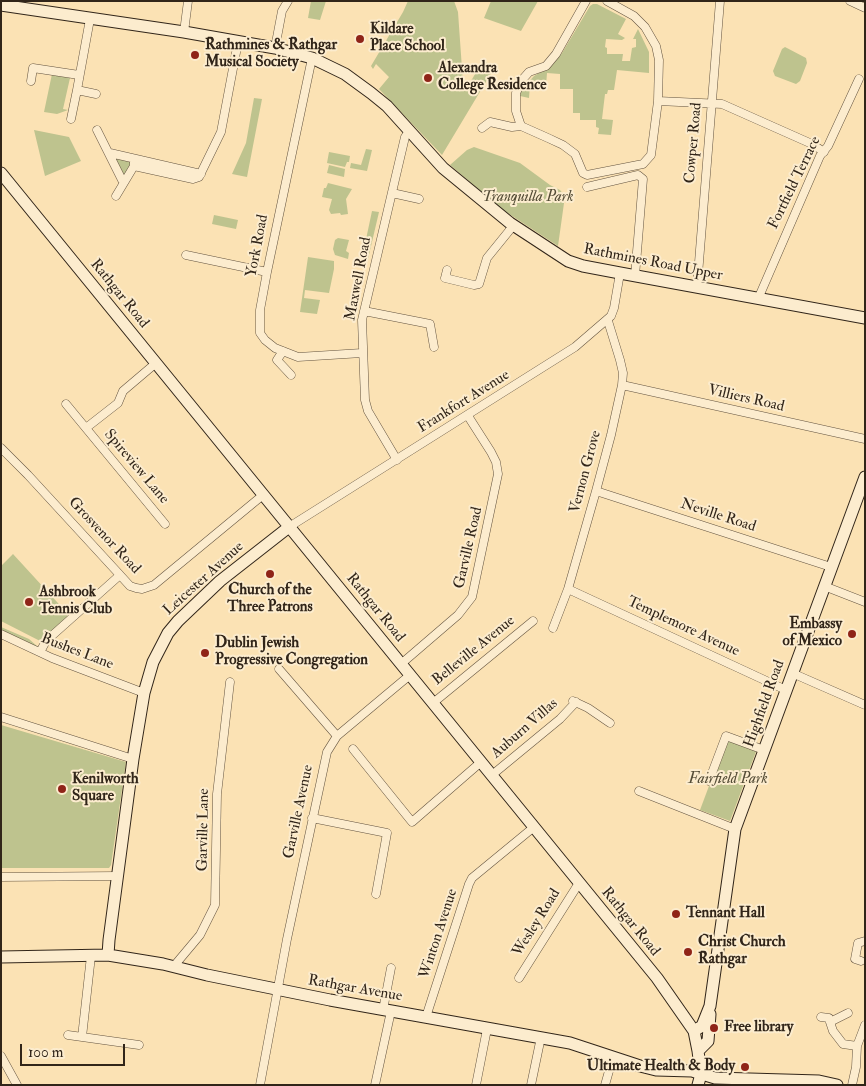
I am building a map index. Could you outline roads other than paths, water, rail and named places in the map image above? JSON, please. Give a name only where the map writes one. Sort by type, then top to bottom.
[{"type":"main road","name":"Rathmines Road Upper","points":[[1,6],[184,32],[275,48],[312,58],[357,82],[387,106],[442,167],[513,226],[568,261],[583,266],[696,288],[865,318]]},
{"type":"main road","name":"Rathgar Road","points":[[1,173],[657,978],[694,1031],[700,1079]]},
{"type":"main road","name":"Highfield Road","points":[[694,1031],[702,1026],[710,1006],[735,829],[865,477]]},
{"type":"main road","name":"Leicester Avenue","points":[[108,955],[133,759],[144,693],[155,659],[168,633],[178,621],[220,581],[289,527]]},
{"type":"main road","name":"Rathgar Avenue","points":[[1,957],[108,955],[174,966],[278,990],[387,1011],[570,1043],[645,1068],[692,1071],[700,1079],[820,1081],[837,1085]]},
{"type":"main road","points":[[698,1051],[708,1041],[710,1006]]},
{"type":"street","points":[[184,32],[188,1]]},
{"type":"street","points":[[275,48],[282,11],[288,1]]},
{"type":"street","points":[[521,126],[516,111],[516,93],[522,80],[529,72],[546,66],[556,54],[586,1]]},
{"type":"street","points":[[482,128],[490,122],[512,127],[521,126],[563,145],[574,154],[583,173],[587,175],[643,164],[651,155],[658,100],[659,66],[656,46],[645,27],[634,16],[607,1]]},
{"type":"street","name":"Cowper Road","points":[[696,288],[720,1]]},
{"type":"street","points":[[850,1],[865,8]]},
{"type":"street","points":[[70,119],[90,19]]},
{"type":"street","points":[[110,154],[134,163],[193,179],[199,177],[221,132],[238,42]]},
{"type":"street","name":"York Road","points":[[312,58],[267,272],[260,310],[260,333],[265,340],[283,351],[298,357],[362,352]]},
{"type":"street","points":[[30,81],[33,68],[80,74]]},
{"type":"street","name":"Fortfield Terrace","points":[[758,299],[820,156],[828,146],[859,79]]},
{"type":"street","points":[[77,90],[96,94]]},
{"type":"street","points":[[658,100],[722,104],[812,144],[824,152]]},
{"type":"street","points":[[98,130],[124,181]]},
{"type":"street","name":"Maxwell Road","points":[[397,460],[368,411],[365,400],[362,352],[364,311],[405,137],[410,130]]},
{"type":"street","points":[[116,196],[134,163]]},
{"type":"street","points":[[587,187],[638,175],[643,179],[635,276]]},
{"type":"street","points":[[392,194],[419,200]]},
{"type":"street","points":[[447,270],[445,278],[474,285],[479,284],[487,258],[513,226]]},
{"type":"street","points":[[186,255],[267,272]]},
{"type":"street","points":[[608,321],[614,308],[620,273]]},
{"type":"street","points":[[364,311],[430,324],[434,347]]},
{"type":"street","name":"Vernon Grove","points":[[553,628],[568,589],[596,491],[622,385],[623,373],[608,321]]},
{"type":"street","name":"Frankfort Avenue","points":[[289,527],[575,347],[608,321]]},
{"type":"street","points":[[283,351],[277,360],[291,374]]},
{"type":"street","name":"Spireview Lane","points":[[86,428],[118,403],[123,391],[156,363]]},
{"type":"street","name":"Villiers Road","points":[[622,385],[865,439]]},
{"type":"street","name":"Spireview Lane","points":[[66,404],[165,524]]},
{"type":"street","name":"Garville Road","points":[[401,664],[458,615],[472,597],[498,474],[496,462],[491,452],[468,416]]},
{"type":"street","name":"Grosvenor Road","points":[[2,448],[130,586],[136,588],[142,589],[154,585],[263,495]]},
{"type":"street","name":"Neville Road","points":[[596,491],[831,567]]},
{"type":"street","points":[[40,652],[46,641],[120,575]]},
{"type":"street","points":[[824,586],[865,602]]},
{"type":"street","name":"Templemore Avenue","points":[[568,589],[786,690]]},
{"type":"street","name":"Belleville Avenue","points":[[433,703],[533,621]]},
{"type":"street","name":"Bushes Lane","points":[[1,634],[40,652],[144,693]]},
{"type":"street","points":[[279,669],[337,736]]},
{"type":"street","points":[[792,673],[865,705]]},
{"type":"street","name":"Garville Avenue","points":[[260,1085],[312,818],[327,752],[337,736],[410,675]]},
{"type":"street","name":"Garville Lane","points":[[174,966],[200,935],[216,905],[217,794],[230,682]]},
{"type":"street","name":"Auburn Villas","points":[[492,775],[560,718],[573,701],[610,723]]},
{"type":"street","points":[[1,717],[133,759]]},
{"type":"street","points":[[710,781],[726,736],[764,750]]},
{"type":"street","points":[[353,749],[413,825],[481,762]]},
{"type":"street","points":[[639,791],[735,829]]},
{"type":"street","points":[[312,818],[387,832],[376,894]]},
{"type":"street","name":"Winton Avenue","points":[[426,1017],[472,878],[534,827]]},
{"type":"street","points":[[1,877],[118,876]]},
{"type":"street","name":"Wesley Road","points":[[519,978],[579,883]]},
{"type":"street","points":[[855,959],[858,943],[865,941]]},
{"type":"street","points":[[82,1037],[91,956]]},
{"type":"street","points":[[375,1085],[387,1011],[391,968]]},
{"type":"street","points":[[830,1022],[848,1013]]},
{"type":"street","points":[[821,1017],[829,1018],[834,1031],[843,1044],[857,1046]]},
{"type":"street","points":[[852,1085],[856,1067],[857,1046],[865,1025]]},
{"type":"street","points":[[476,1085],[488,1029]]},
{"type":"street","points":[[68,1035],[139,1045]]},
{"type":"street","points":[[531,1085],[541,1037]]},
{"type":"street","points":[[1,1056],[17,1085]]},
{"type":"street","points":[[604,1085],[613,1057]]},
{"type":"place","name":"Kildare Place School","points":[[360,39]]},
{"type":"place","name":"Rathmines & Rathgar Musical Society","points":[[195,55]]},
{"type":"place","name":"Alexandra College Residence","points":[[428,78]]},
{"type":"place","name":"Church of the Three Patrons","points":[[270,574]]},
{"type":"place","name":"Ashbrook Tennis Club","points":[[29,602]]},
{"type":"place","name":"Embassy of Mexico","points":[[852,634]]},
{"type":"place","name":"Dublin Jewish Progressive Congregation","points":[[205,653]]},
{"type":"place","name":"Kenilworth Square","points":[[62,789]]},
{"type":"place","name":"Tennant Hall","points":[[676,914]]},
{"type":"place","name":"Christ Church Rathgar","points":[[688,952]]},
{"type":"place","name":"Free library","points":[[714,1028]]},
{"type":"place","name":"Ultimate Health & Body","points":[[745,1067]]},
{"type":"park label","name":"Tranquilla Park","points":[[528,198]]},
{"type":"park label","name":"Fairfield Park","points":[[728,780]]}]
